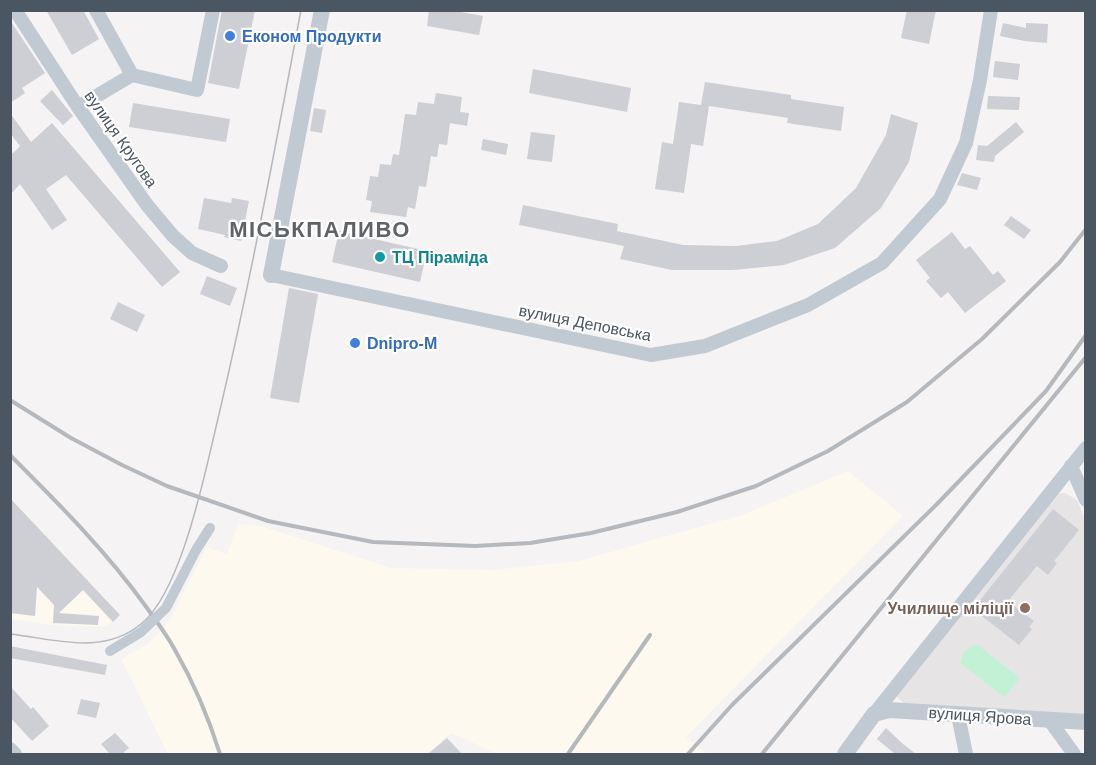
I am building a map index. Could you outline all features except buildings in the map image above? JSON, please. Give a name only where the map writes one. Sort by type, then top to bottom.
[{"type":"street","name":"вулиця Кругова","points":[[15,10],[78,107],[140,196],[173,236],[192,253],[221,266]]},
{"type":"street","points":[[96,10],[132,75]]},
{"type":"street","points":[[78,107],[132,75],[196,90],[213,10]]},
{"type":"street","points":[[271,275],[322,10]]},
{"type":"street","name":"вулиця Деповська","points":[[271,275],[651,355],[705,346],[808,305],[882,263],[939,199],[966,143],[980,80],[991,10]]},
{"type":"street","points":[[845,754],[874,714],[1086,448]]},
{"type":"street","points":[[1071,466],[1086,500]]},
{"type":"street","points":[[110,651],[141,632],[166,608],[210,528]]},
{"type":"street","name":"вулиця Ярова","points":[[874,714],[889,710],[904,710],[1086,722]]},
{"type":"street","points":[[958,715],[966,754]]},
{"type":"street","points":[[1050,721],[1074,754]]},
{"type":"street","points":[[10,749],[15,754]]},
{"type":"shaded area","points":[[848,471],[903,516],[686,737],[707,754],[498,754],[451,733],[426,754],[168,754],[121,659],[149,643],[169,621],[207,547],[227,554],[238,524],[261,526],[391,568],[492,570],[579,561],[742,515]]},
{"type":"shaded area","name":"Училище міліції","points":[[1065,493],[1077,500],[1086,521],[1085,716],[905,704],[896,696],[1055,494]]},
{"type":"shaded area","points":[[11,498],[120,615],[113,622],[102,627],[52,625],[11,619]]},
{"type":"green space","points":[[976,644],[1020,678],[1004,697],[960,663],[965,651]]},
{"type":"tram line","points":[[10,634],[78,643],[110,640],[126,634],[141,624],[156,608],[169,584],[191,524],[220,410],[253,261],[301,10]]},
{"type":"railway","points":[[10,400],[71,438],[122,465],[167,486],[268,521],[373,542],[475,546],[530,543],[591,533],[677,512],[756,486],[828,451],[907,402],[982,339],[1060,262],[1086,229]]},
{"type":"railway","points":[[688,754],[732,705],[937,504],[1046,391],[1086,335]]},
{"type":"railway","points":[[762,754],[1086,357]]},
{"type":"railway","points":[[10,455],[99,548],[132,587],[158,623],[195,688],[220,754]]},
{"type":"railway","points":[[568,754],[650,635]]},
{"type":"place","name":"Економ Продукти","points":[[230,36]]},
{"type":"place","name":"ТЦ Піраміда","points":[[380,257]]},
{"type":"place","name":"Dnipro-M","points":[[355,343]]},
{"type":"place","name":"Училище міліції","points":[[1025,608]]},
{"type":"district","name":"МІСЬКПАЛИВО","points":[[320,229]]}]
